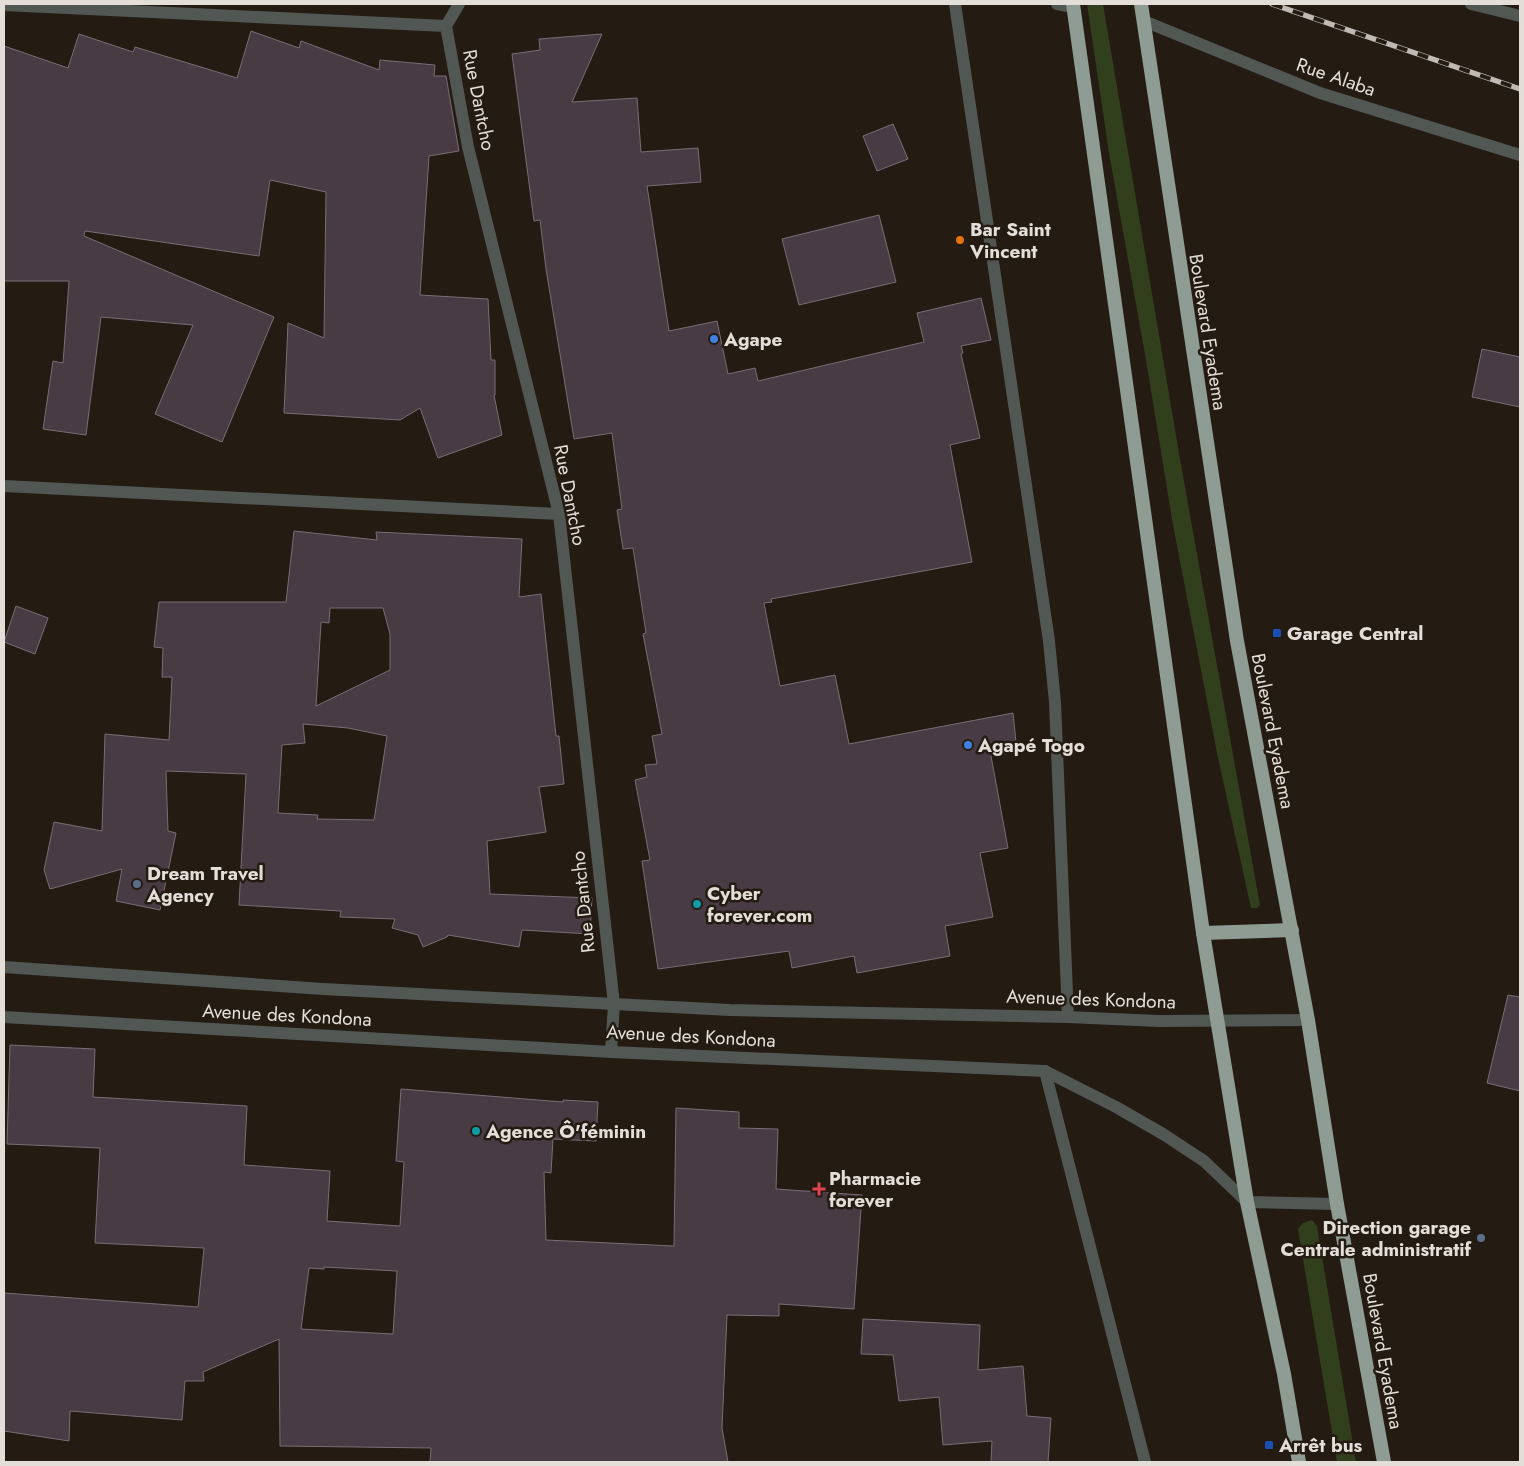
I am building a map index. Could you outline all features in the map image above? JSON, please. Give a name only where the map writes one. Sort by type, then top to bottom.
[{"type":"highway","name":"Boulevard Eyadema","points":[[1141,4],[1237,641],[1292,930],[1337,1204],[1384,1462]]},
{"type":"highway","points":[[1073,5],[1203,933],[1247,1202],[1284,1374],[1299,1462]]},
{"type":"highway","points":[[1203,933],[1292,930]]},
{"type":"street","points":[[4,5],[446,26],[459,4]]},
{"type":"street","points":[[955,4],[1049,641],[1055,702],[1068,1017]]},
{"type":"street","points":[[1057,4],[1073,5]]},
{"type":"street","points":[[1471,4],[1520,16]]},
{"type":"street","name":"Rue Alaba","points":[[1144,21],[1320,93],[1520,155]]},
{"type":"street","name":"Rue Dantcho","points":[[446,26],[468,147],[559,514],[614,1004],[611,1052]]},
{"type":"street","points":[[4,486],[559,514]]},
{"type":"street","name":"Avenue des Kondona","points":[[4,967],[323,989],[730,1010],[1068,1017],[1158,1021],[1308,1020]]},
{"type":"street","name":"Avenue des Kondona","points":[[4,1017],[611,1052],[1045,1072],[1116,1107],[1163,1134],[1204,1161],[1247,1202]]},
{"type":"street","points":[[1045,1072],[1145,1462]]},
{"type":"street","points":[[1247,1202],[1337,1204]]},
{"type":"green space","points":[[1087,4],[1103,4],[1180,459],[1260,905],[1257,908],[1251,908],[1217,753],[1173,525],[1109,153]]},
{"type":"green space","points":[[1312,1220],[1317,1226],[1356,1462],[1337,1462],[1298,1229],[1303,1223]]},
{"type":"building","points":[[251,31],[299,48],[301,41],[379,70],[380,60],[435,65],[434,76],[446,76],[459,151],[429,156],[420,295],[488,299],[491,360],[495,360],[494,395],[502,435],[438,458],[420,408],[400,420],[284,413],[288,323],[324,338],[326,192],[270,180],[259,256],[85,231],[84,236],[274,317],[222,442],[155,414],[193,325],[101,317],[86,435],[43,429],[53,361],[63,363],[69,281],[4,281],[4,46],[68,68],[79,34],[133,52],[135,47],[237,78]]},
{"type":"building","points":[[602,34],[572,102],[637,98],[641,152],[698,148],[701,182],[647,186],[669,331],[717,321],[728,374],[755,368],[758,381],[924,342],[917,313],[981,298],[991,340],[961,346],[963,353],[961,354],[980,438],[950,445],[972,562],[771,599],[772,602],[764,603],[780,686],[835,675],[849,744],[1013,713],[1017,752],[991,756],[1008,848],[980,853],[993,917],[945,926],[950,956],[857,973],[854,956],[792,968],[789,951],[658,969],[642,861],[650,860],[635,780],[647,777],[645,765],[657,764],[652,736],[662,734],[643,634],[646,633],[633,548],[623,549],[617,510],[622,509],[612,433],[574,439],[546,269],[540,220],[534,221],[512,54],[540,50],[539,39]]},
{"type":"building","points":[[893,124],[908,159],[877,171],[863,136]]},
{"type":"building","points":[[879,215],[896,282],[799,305],[782,239]]},
{"type":"building","points":[[1482,349],[1520,357],[1520,407],[1472,397]]},
{"type":"building","points":[[294,531],[377,540],[376,532],[522,539],[519,597],[541,594],[556,736],[559,736],[564,784],[539,787],[546,832],[487,841],[490,894],[592,898],[590,934],[522,930],[519,947],[448,935],[423,947],[418,935],[392,928],[395,919],[340,917],[341,911],[239,905],[246,774],[166,771],[168,831],[176,833],[160,910],[116,901],[122,869],[50,889],[44,870],[54,822],[102,831],[105,734],[169,740],[172,677],[162,677],[163,648],[154,647],[159,602],[286,602]],"holes":[[[330,608],[383,608],[390,634],[390,670],[316,706],[321,622],[329,623]],[[303,724],[348,728],[387,736],[374,820],[317,819],[318,815],[278,813],[282,745],[305,743]]]},
{"type":"building","points":[[16,606],[48,618],[35,654],[4,642]]},
{"type":"building","points":[[1508,995],[1520,997],[1520,1091],[1487,1083]]},
{"type":"building","points":[[10,1045],[95,1049],[93,1097],[247,1106],[244,1165],[330,1171],[327,1221],[400,1226],[404,1162],[396,1161],[401,1089],[563,1102],[563,1100],[598,1102],[596,1141],[553,1139],[551,1173],[544,1172],[546,1240],[674,1246],[676,1108],[739,1112],[739,1128],[778,1129],[776,1189],[862,1195],[854,1309],[779,1304],[779,1316],[727,1315],[722,1428],[728,1462],[430,1462],[431,1448],[280,1446],[279,1339],[203,1372],[204,1381],[185,1381],[182,1420],[70,1411],[69,1441],[4,1431],[4,1293],[198,1307],[204,1248],[95,1243],[100,1148],[7,1144]],"holes":[[[324,1267],[397,1271],[393,1334],[301,1329],[309,1268],[324,1269]]]},
{"type":"building","points":[[863,1319],[980,1325],[978,1370],[1023,1366],[1027,1416],[1051,1418],[1048,1462],[991,1462],[992,1441],[943,1445],[939,1397],[899,1401],[893,1355],[861,1354]]},
{"type":"railway","points":[[1272,4],[1520,89]]},
{"type":"place","name":"Bar Saint Vincent","points":[[960,240]]},
{"type":"place","name":"Agape","points":[[714,339]]},
{"type":"place","name":"Garage Central","points":[[1277,633]]},
{"type":"place","name":"Agapé Togo","points":[[968,745]]},
{"type":"place","name":"Dream Travel Agency","points":[[137,884]]},
{"type":"place","name":"Cyber forever.com","points":[[697,904]]},
{"type":"place","name":"Agence Ô'féminin","points":[[476,1131]]},
{"type":"place","name":"Pharmacie forever","points":[[819,1189]]},
{"type":"place","name":"Direction garage Centrale administratif","points":[[1481,1238]]},
{"type":"place","name":"Arrêt bus","points":[[1269,1445]]}]
